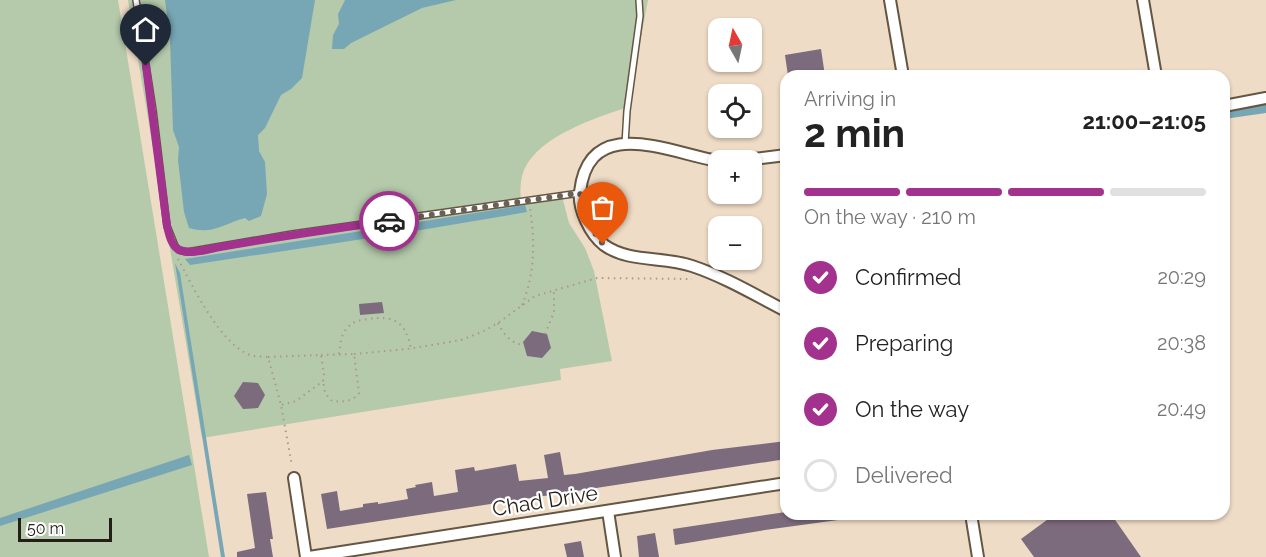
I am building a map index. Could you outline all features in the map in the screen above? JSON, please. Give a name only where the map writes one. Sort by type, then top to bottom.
[{"type":"street","points":[[890,0],[902,70]]},
{"type":"street","points":[[1143,0],[1155,70]]},
{"type":"street","points":[[1230,105],[1266,98]]},
{"type":"street","points":[[708,159],[646,144],[625,144],[602,150],[588,165],[580,193],[585,219],[603,244],[633,256],[690,265],[715,274],[780,308]]},
{"type":"street","points":[[762,158],[780,156]]},
{"type":"street","points":[[294,478],[308,557]]},
{"type":"street","name":"Chad Drive","points":[[308,557],[780,484]]},
{"type":"street","points":[[608,511],[615,557]]},
{"type":"street","points":[[972,520],[978,557]]},
{"type":"lane","points":[[136,0],[153,110],[167,226],[170,238],[179,250],[187,252],[292,234],[580,193]]},
{"type":"lane","points":[[625,144],[627,111],[640,15],[639,0]]},
{"type":"path","points":[[522,305],[531,283],[533,256],[533,231],[529,201]]},
{"type":"path","points":[[170,238],[192,287],[220,331],[249,355],[268,357],[354,354],[411,349],[460,340],[482,332],[535,296],[597,278],[692,279]]},
{"type":"path","points":[[545,334],[554,312],[554,290]]},
{"type":"path","points":[[339,354],[346,329],[354,322],[385,317],[395,319],[404,328],[411,349]]},
{"type":"path","points":[[498,322],[505,335],[517,344],[523,345]]},
{"type":"path","points":[[321,355],[325,393],[332,401],[343,402],[354,399],[359,393],[354,354]]},
{"type":"path","points":[[268,357],[281,405],[294,478]]},
{"type":"path","points":[[281,405],[296,401],[322,381]]},
{"type":"green space","points":[[0,0],[118,0],[209,557],[0,557]]},
{"type":"green space","points":[[128,0],[648,0],[628,107],[569,130],[542,147],[531,158],[524,170],[520,190],[521,203],[562,196],[569,223],[585,248],[594,271],[612,361],[560,369],[561,380],[202,438]]},
{"type":"water","points":[[165,0],[315,0],[302,78],[281,95],[265,128],[258,135],[259,151],[265,162],[267,194],[261,216],[249,221],[245,218],[218,228],[205,230],[189,228],[184,212],[178,160],[179,147],[173,130],[170,39]]},
{"type":"water","points":[[345,0],[456,0],[422,8],[351,43],[344,49],[332,49],[333,35],[339,24],[338,14]]},
{"type":"water","points":[[1266,104],[1266,113],[1230,118],[1230,110]]},
{"type":"water","points":[[525,205],[527,212],[403,233],[190,265],[185,259]]},
{"type":"water","points":[[175,263],[180,273],[225,557],[221,557]]},
{"type":"water","points":[[189,455],[192,465],[0,526],[0,518]]},
{"type":"building","points":[[821,49],[824,70],[787,70],[785,55]]},
{"type":"building","points":[[382,302],[384,313],[360,315],[359,304]]},
{"type":"building","points":[[532,331],[547,334],[551,348],[542,358],[527,356],[523,342]]},
{"type":"building","points":[[243,382],[258,383],[265,395],[258,408],[243,409],[234,396]]},
{"type":"building","points":[[780,442],[780,460],[327,529],[321,494],[337,491],[340,511],[363,507],[363,504],[408,499],[406,489],[432,482],[434,496],[458,492],[455,470],[474,467],[475,471],[516,464],[519,481],[548,478],[544,455],[560,452],[564,475],[712,450]]},
{"type":"building","points":[[266,492],[273,539],[270,539],[273,557],[237,557],[237,552],[255,548],[247,494]]},
{"type":"building","points":[[780,513],[780,520],[838,520],[675,545],[673,529]]},
{"type":"building","points":[[1047,520],[1115,520],[1141,557],[1034,557],[1021,539]]},
{"type":"building","points":[[655,533],[659,557],[639,557],[637,536]]},
{"type":"building","points":[[581,541],[584,557],[567,557],[564,544]]},
{"type":"way so far","points":[[389,221],[580,193],[585,219],[592,232],[603,244]]},
{"type":"route","points":[[146,66],[167,226],[170,238],[179,250],[187,252],[212,249],[292,234],[389,221]]}]
